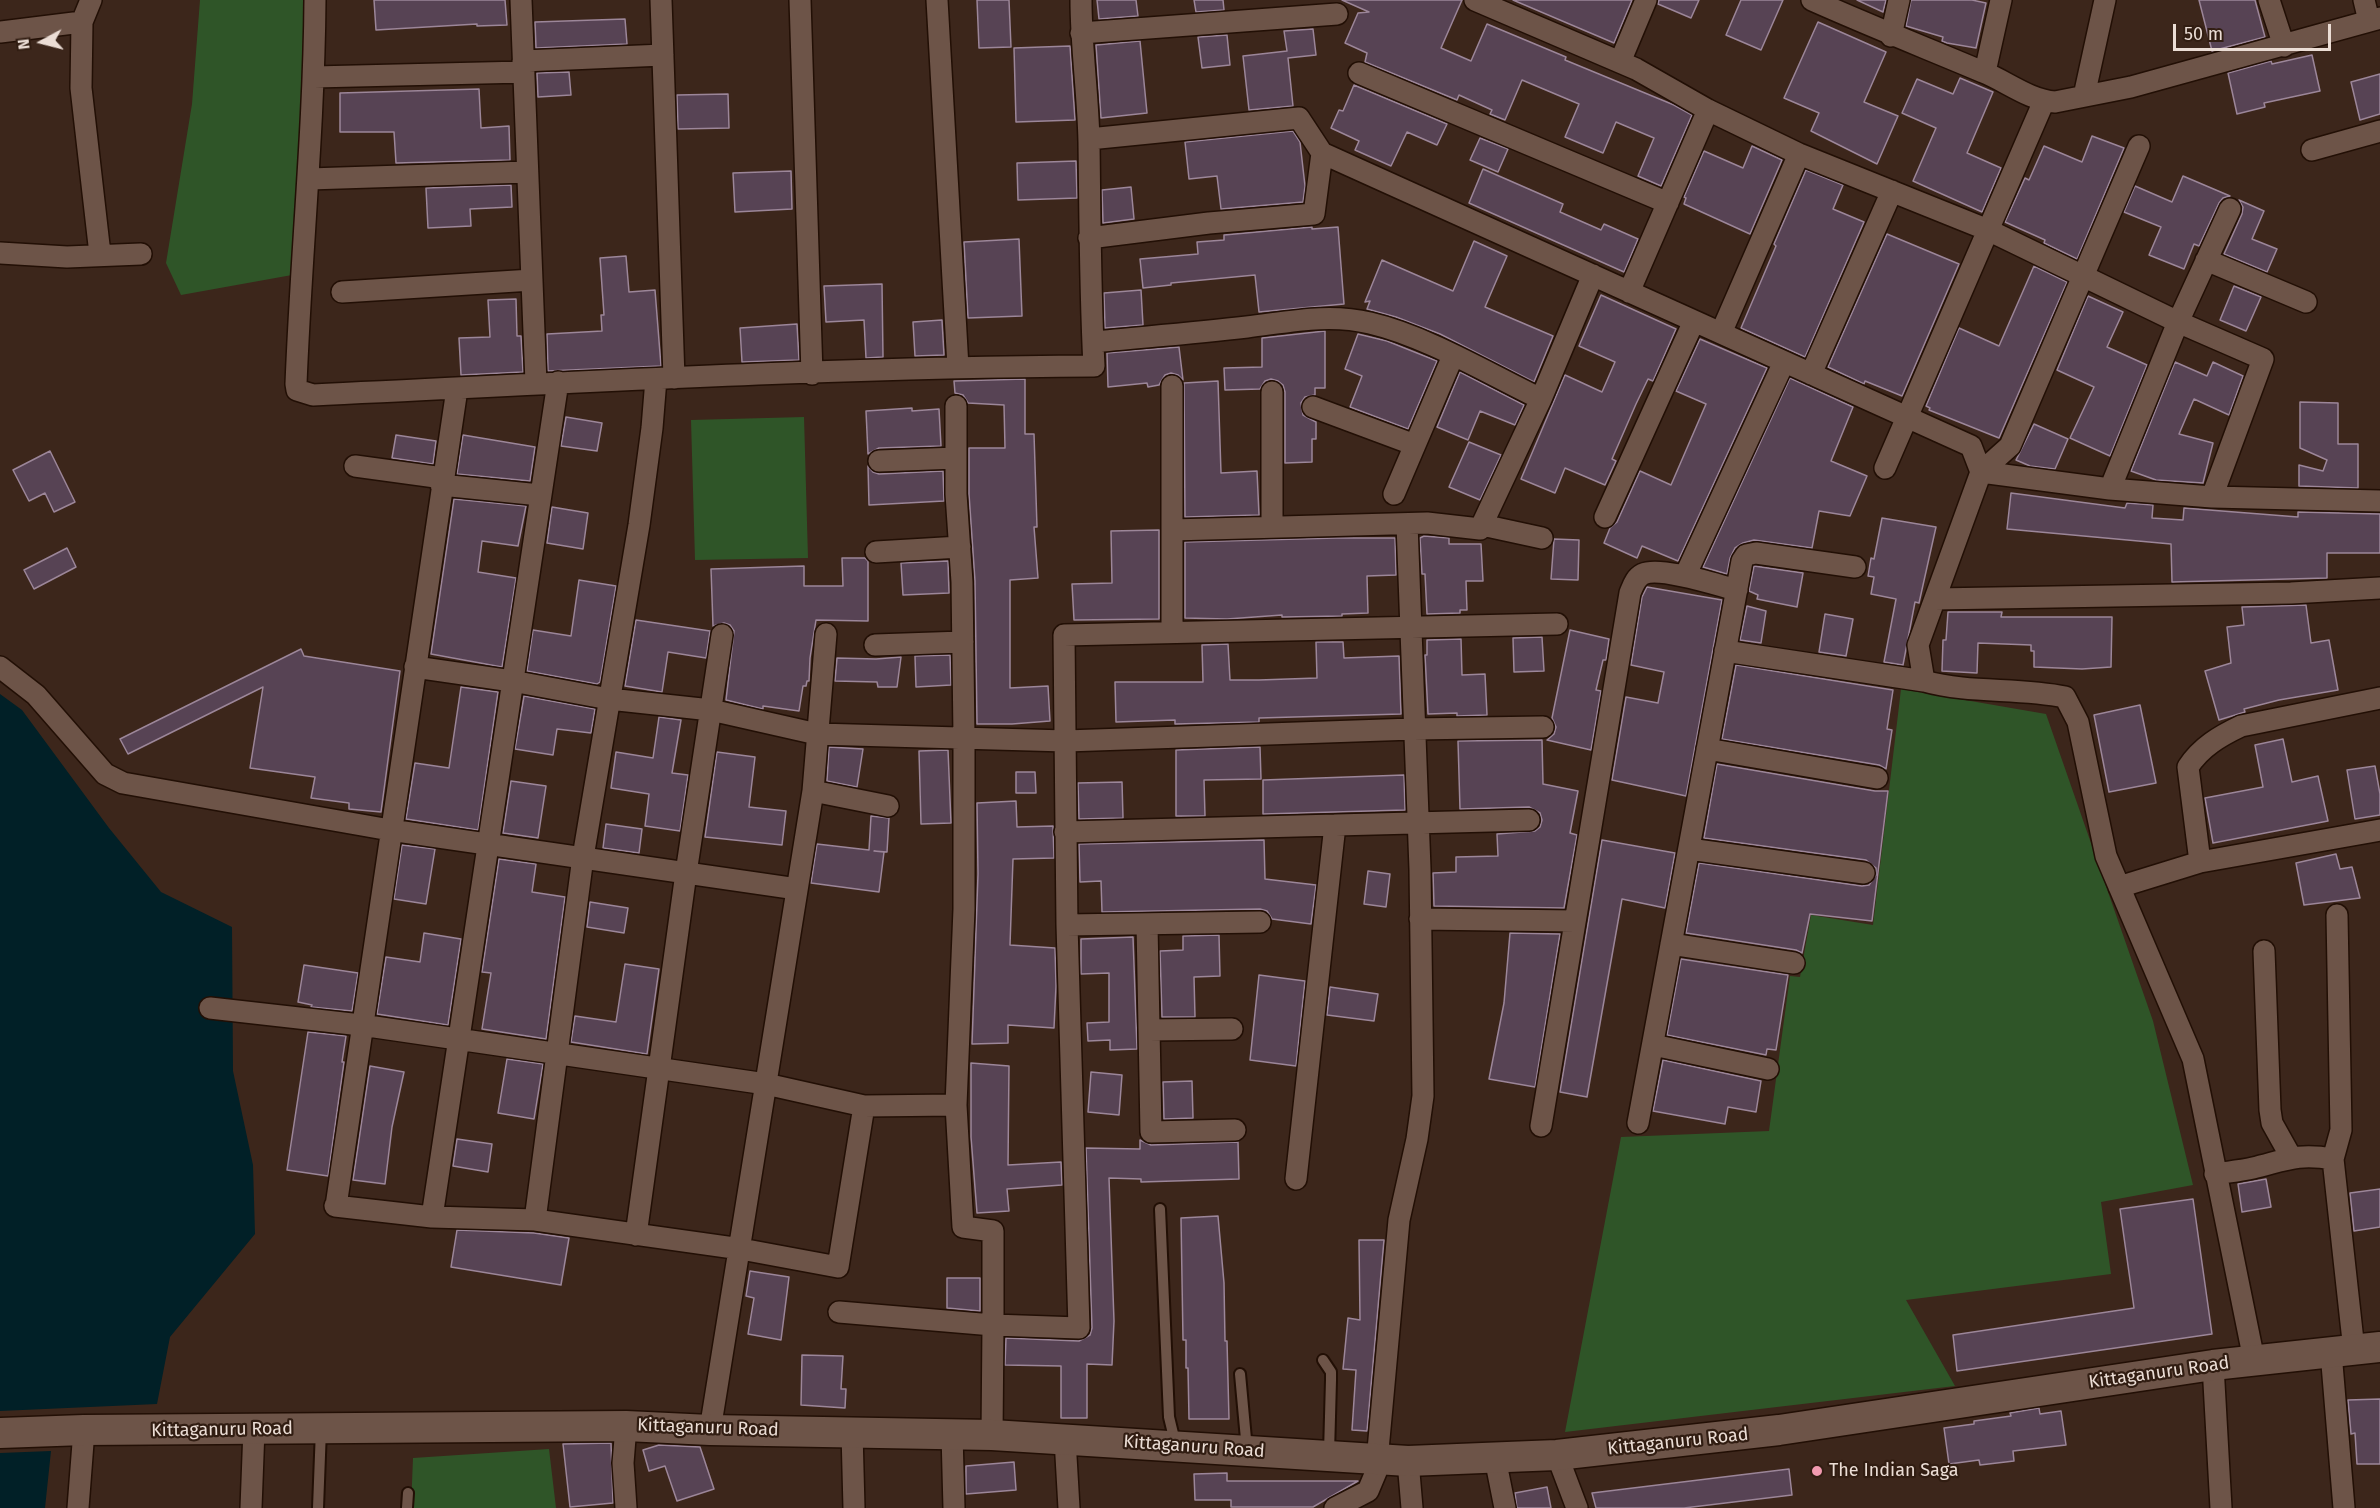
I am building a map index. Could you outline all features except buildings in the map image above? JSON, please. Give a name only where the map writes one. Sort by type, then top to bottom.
[{"type":"street","points":[[92,0],[82,22],[81,88],[100,254]]},
{"type":"street","points":[[315,0],[314,77],[297,390],[313,395],[558,382],[958,367],[1094,366],[1089,238],[1089,139],[1081,33],[1081,0]]},
{"type":"street","points":[[521,0],[536,383]]},
{"type":"street","points":[[535,1220],[583,858],[639,525],[652,428],[665,378],[661,0]]},
{"type":"street","points":[[800,0],[812,374]]},
{"type":"street","points":[[937,0],[958,367]]},
{"type":"street","points":[[1475,0],[1620,62],[1708,110],[1799,154],[1988,230],[2178,322],[2263,359],[2211,497]]},
{"type":"street","points":[[1620,62],[1646,0]]},
{"type":"street","points":[[1812,0],[1892,36],[1985,72],[2044,101],[2055,102],[2131,87],[2375,20],[2364,0]]},
{"type":"street","points":[[1892,36],[1899,0]]},
{"type":"street","points":[[1985,72],[2001,0]]},
{"type":"street","points":[[2084,96],[2105,0]]},
{"type":"street","points":[[2270,0],[2284,46]]},
{"type":"street","points":[[1081,33],[1337,14]]},
{"type":"street","points":[[0,32],[82,22]]},
{"type":"street","points":[[314,77],[524,66],[663,55]]},
{"type":"street","points":[[1359,73],[1668,203]]},
{"type":"street","points":[[1885,468],[2044,101]]},
{"type":"street","points":[[1629,292],[1708,110]]},
{"type":"street","points":[[1089,139],[1299,118],[1322,153],[1971,446],[1981,472]]},
{"type":"street","points":[[2312,150],[2380,131]]},
{"type":"street","points":[[1924,681],[1918,645],[1981,472],[2010,446],[2139,146]]},
{"type":"street","points":[[1089,238],[1209,223],[1314,214],[1322,153]]},
{"type":"street","points":[[1721,333],[1799,154]]},
{"type":"street","points":[[309,179],[527,172]]},
{"type":"street","points":[[1811,374],[1892,191]]},
{"type":"street","points":[[2110,489],[2178,322],[2230,209]]},
{"type":"street","points":[[0,254],[67,257],[141,254]]},
{"type":"street","points":[[2206,260],[2306,302]]},
{"type":"street","points":[[1172,530],[1427,523],[1480,529],[1541,399],[1593,275]]},
{"type":"street","points":[[342,292],[532,280]]},
{"type":"street","points":[[1093,342],[1250,327],[1303,318],[1339,318],[1406,333],[1541,399]]},
{"type":"street","points":[[1605,517],[1694,321]]},
{"type":"street","points":[[1394,494],[1452,356]]},
{"type":"street","points":[[1685,576],[1784,362]]},
{"type":"street","points":[[432,1217],[558,382]]},
{"type":"street","points":[[1172,386],[1172,632]]},
{"type":"street","points":[[457,388],[335,1206],[432,1217],[535,1220],[741,1249],[838,1267],[864,1106]]},
{"type":"street","points":[[1272,392],[1272,527]]},
{"type":"street","points":[[956,406],[964,737],[964,909],[956,1105],[963,1227],[993,1231],[992,1435]]},
{"type":"street","points":[[1313,407],[1415,445]]},
{"type":"street","points":[[879,461],[956,458]]},
{"type":"street","points":[[355,466],[442,482],[540,495]]},
{"type":"street","points":[[1981,472],[2110,489],[2211,497],[2380,501]]},
{"type":"street","points":[[1335,1508],[1368,1491],[1374,1481],[1378,1460],[1400,1220],[1417,1139],[1423,1096],[1418,822],[1407,524]]},
{"type":"street","points":[[1482,525],[1542,538]]},
{"type":"street","points":[[876,552],[960,548]]},
{"type":"street","points":[[1638,1123],[1742,561],[1746,555],[1756,553],[1856,567]]},
{"type":"street","points":[[1541,1126],[1630,593],[1635,580],[1645,573],[1676,574],[1737,590]]},
{"type":"street","points":[[1935,599],[2291,594],[2380,588]]},
{"type":"street","points":[[839,1312],[1079,1328],[1067,925],[1064,635],[1557,624]]},
{"type":"street","points":[[710,1430],[741,1249],[813,791],[826,634]]},
{"type":"street","points":[[636,1235],[686,873],[722,636]]},
{"type":"street","points":[[875,645],[963,642]]},
{"type":"street","points":[[1725,651],[1924,681],[1948,688],[2042,692],[2065,697],[2078,722],[2106,856],[2193,1059],[2254,1360]]},
{"type":"street","points":[[0,667],[36,695],[105,774],[123,783],[390,830],[797,889]]},
{"type":"street","points":[[415,667],[512,681],[609,699],[711,710],[817,734],[1066,741],[1413,729],[1543,727]]},
{"type":"street","points":[[2200,862],[2188,767],[2196,755],[2225,733],[2241,726],[2380,698]]},
{"type":"street","points":[[1707,749],[1878,778]]},
{"type":"street","points":[[813,791],[888,806]]},
{"type":"street","points":[[1065,832],[1529,820]]},
{"type":"street","points":[[1296,1179],[1335,825]]},
{"type":"street","points":[[2120,887],[2200,862],[2380,830]]},
{"type":"street","points":[[1689,849],[1864,873]]},
{"type":"street","points":[[2337,915],[2341,1130],[2333,1159],[2355,1350],[2344,1508]]},
{"type":"street","points":[[1420,919],[1575,921]]},
{"type":"street","points":[[1067,925],[1260,922]]},
{"type":"street","points":[[1147,924],[1150,1132],[1235,1130]]},
{"type":"street","points":[[1671,944],[1794,963]]},
{"type":"street","points":[[2264,951],[2270,1110],[2272,1123],[2291,1157]]},
{"type":"street","points":[[210,1008],[361,1025],[660,1068],[766,1084],[864,1106],[956,1105]]},
{"type":"street","points":[[1149,1030],[1232,1029]]},
{"type":"street","points":[[1653,1045],[1768,1069]]},
{"type":"street","points":[[2215,1173],[2252,1168],[2291,1157],[2314,1156],[2333,1159]]},
{"type":"street","name":"Kittaganuru Road","points":[[0,1433],[84,1430],[626,1426],[710,1430],[992,1435],[1378,1460],[1495,1458],[1557,1455],[1779,1430],[2213,1365],[2355,1350]]},
{"type":"street","points":[[2213,1365],[2221,1508]]},
{"type":"street","points":[[626,1426],[623,1463],[626,1508]]},
{"type":"street","points":[[251,1508],[254,1429]]},
{"type":"street","points":[[78,1508],[84,1430]]},
{"type":"street","points":[[852,1432],[854,1508]]},
{"type":"street","points":[[952,1434],[954,1508]]},
{"type":"street","points":[[1065,1439],[1069,1508]]},
{"type":"street","points":[[1557,1455],[1577,1508]]},
{"type":"street","points":[[1495,1458],[1505,1508]]},
{"type":"street","points":[[1408,1461],[1412,1508]]},
{"type":"lane","points":[[1160,1209],[1169,1417],[1176,1446]]},
{"type":"lane","points":[[1323,1360],[1330,1372],[1331,1380],[1329,1456]]},
{"type":"lane","points":[[1240,1374],[1247,1450]]},
{"type":"lane","points":[[318,1508],[321,1429]]},
{"type":"lane","points":[[407,1508],[408,1493]]},
{"type":"green space","points":[[200,0],[308,0],[292,275],[181,295],[166,263],[192,104]]},
{"type":"green space","points":[[804,417],[808,558],[695,560],[691,420]]},
{"type":"green space","points":[[1901,689],[2046,714],[2153,1021],[2193,1185],[2101,1202],[2111,1274],[1906,1300],[1955,1386],[1565,1432],[1621,1137],[1769,1131],[1790,976],[1800,977],[1811,915],[1873,925]]},
{"type":"green space","points":[[549,1449],[556,1508],[411,1508],[413,1458]]},
{"type":"water","points":[[0,694],[22,710],[109,828],[161,892],[232,927],[233,1071],[253,1165],[255,1234],[170,1337],[157,1404],[0,1411]]},
{"type":"water","points":[[51,1451],[45,1508],[0,1508],[0,1453]]},
{"type":"place","name":"The Indian Saga","points":[[1817,1471]]}]
